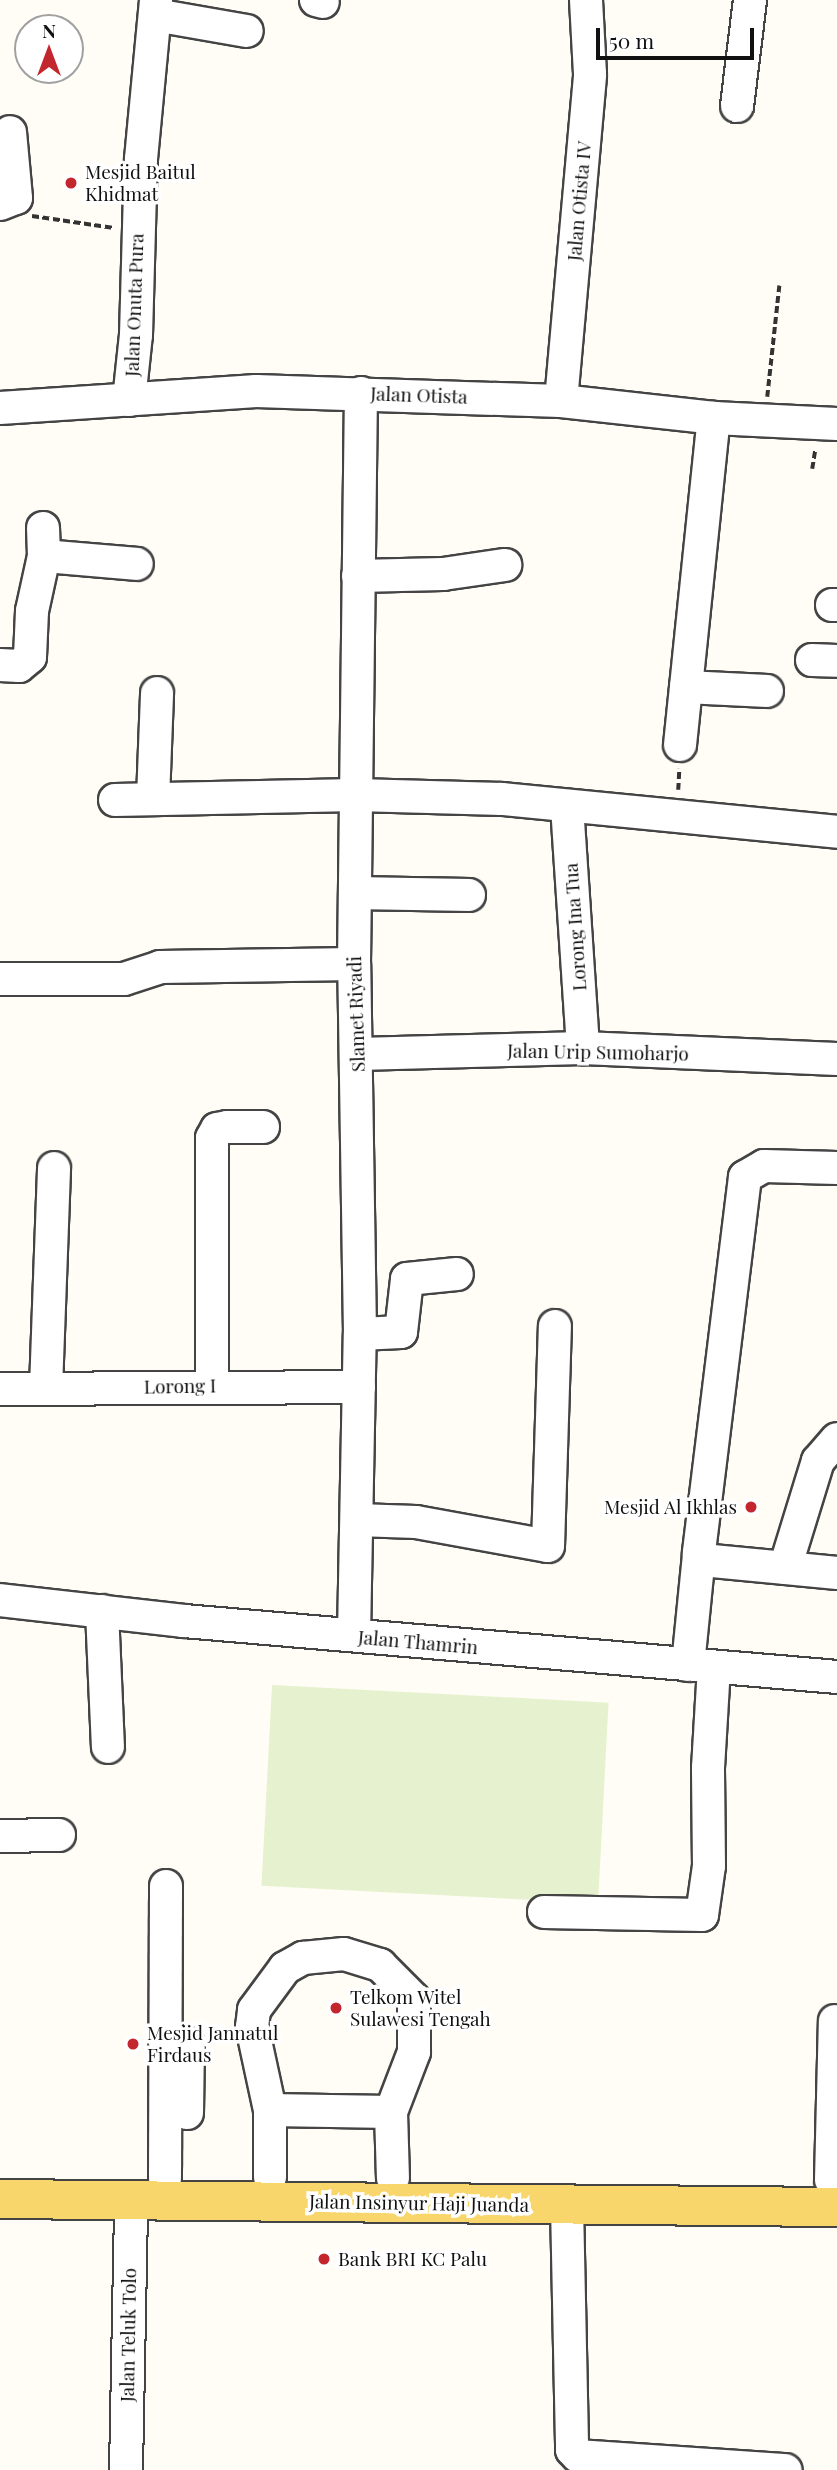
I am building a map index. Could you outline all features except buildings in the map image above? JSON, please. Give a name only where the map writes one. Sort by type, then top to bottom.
[{"type":"main road","name":"Jalan Insinyur Haji Juanda","points":[[0,2176],[393,2178],[835,2189]]},
{"type":"main road","name":"Jalan Insinyur Haji Juanda","points":[[0,2199],[567,2205],[835,2189]]},
{"type":"street","name":"Jalan Otista IV","points":[[561,401],[590,74],[586,0]]},
{"type":"street","points":[[737,106],[750,0]]},
{"type":"street","points":[[155,7],[247,31]]},
{"type":"street","name":"Jalan Onuta Pura","points":[[130,400],[136,335],[137,231],[155,7]]},
{"type":"street","points":[[6,201],[16,198],[10,132]]},
{"type":"street","name":"Jalan Otista","points":[[0,408],[256,391],[361,393],[561,401],[714,418],[837,424]]},
{"type":"street","name":"Slamet Riyadi","points":[[354,1636],[360,1334],[358,1054],[354,964],[361,393]]},
{"type":"street","points":[[680,745],[714,418]]},
{"type":"street","points":[[0,665],[19,666],[30,657],[32,611],[43,542],[137,564]]},
{"type":"street","points":[[358,576],[443,574],[505,565]]},
{"type":"street","points":[[686,687],[767,691]]},
{"type":"street","points":[[153,799],[156,693]]},
{"type":"street","points":[[115,800],[356,796],[502,799],[837,832]]},
{"type":"street","name":"Lorong Ina Tua","points":[[567,806],[583,1048]]},
{"type":"street","points":[[355,893],[469,895]]},
{"type":"street","points":[[0,979],[124,979],[160,967],[354,964]]},
{"type":"street","name":"Jalan Urip Sumoharjo","points":[[358,1054],[583,1048],[837,1059]]},
{"type":"street","points":[[212,1385],[212,1138],[217,1129],[263,1127]]},
{"type":"street","points":[[544,1912],[702,1915],[709,1866],[708,1768],[701,1666],[699,1554],[745,1177],[764,1166],[837,1168]]},
{"type":"street","points":[[46,1388],[54,1168]]},
{"type":"street","points":[[360,1334],[401,1332],[407,1279],[457,1274]]},
{"type":"street","points":[[357,1520],[416,1522],[548,1546],[555,1326]]},
{"type":"street","name":"Lorong I","points":[[0,1390],[212,1385],[359,1387]]},
{"type":"street","points":[[785,1568],[818,1461],[837,1439]]},
{"type":"street","points":[[699,1554],[702,1560],[837,1573]]},
{"type":"street","name":"Jalan Thamrin","points":[[0,1600],[354,1636],[837,1677]]},
{"type":"street","points":[[102,1611],[108,1747]]},
{"type":"street","points":[[0,1836],[59,1835]]},
{"type":"street","points":[[166,1886],[175,2178]]},
{"type":"street","points":[[270,2177],[271,2110],[252,2027],[260,1996],[285,1968],[303,1958],[344,1954],[380,1965],[414,1999],[414,2052],[391,2112],[393,2178]]},
{"type":"street","points":[[835,2021],[835,2189]]},
{"type":"street","points":[[175,2178],[188,2044]]},
{"type":"street","points":[[271,2110],[391,2112]]},
{"type":"street","name":"Jalan Teluk Tolo","points":[[126,2470],[131,2200]]},
{"type":"street","points":[[567,2205],[572,2450],[578,2456],[786,2470]]},
{"type":"path","points":[[6,201],[18,200],[27,215],[137,231]]},
{"type":"path","points":[[765,419],[779,286]]},
{"type":"path","points":[[676,816],[680,745]]},
{"type":"green space","points":[[272,1685],[609,1703],[598,1903],[261,1886]]},
{"type":"place","name":"Mesjid Baitul Khidmat","points":[[71,183]]},
{"type":"place","name":"Mesjid Al Ikhlas","points":[[751,1507]]},
{"type":"place","name":"Telkom Witel Sulawesi Tengah","points":[[336,2008]]},
{"type":"place","name":"Mesjid Jannatul Firdaus","points":[[133,2044]]},
{"type":"place","name":"Bank BRI KC Palu","points":[[324,2259]]}]
